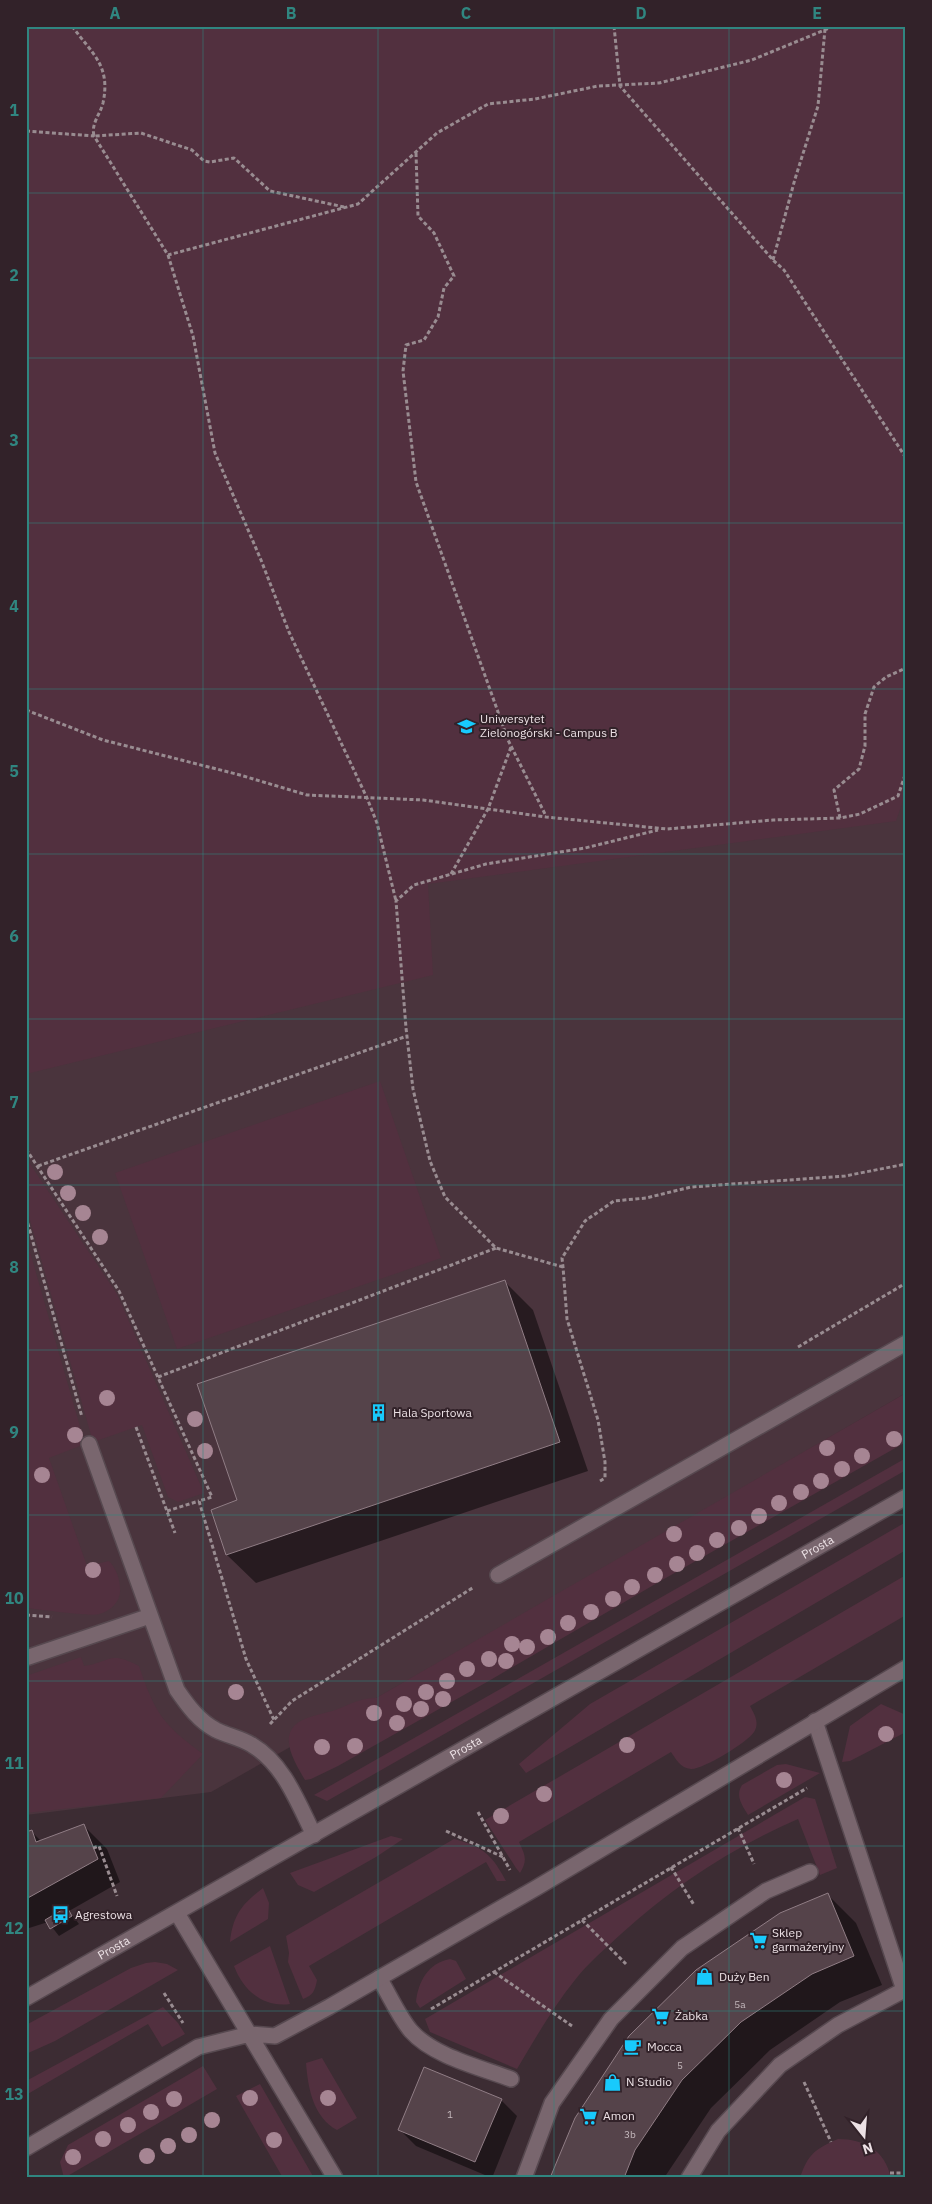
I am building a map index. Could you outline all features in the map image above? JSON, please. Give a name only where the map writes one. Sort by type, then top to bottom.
[{"type":"street","points":[[498,1575],[906,1343]]},
{"type":"street","points":[[90,1444],[177,1690],[192,1713],[215,1730],[251,1745],[272,1761],[292,1790],[314,1835]]},
{"type":"street","name":"Prosta","points":[[26,1998],[906,1498]]},
{"type":"street","points":[[26,1658],[150,1616]]},
{"type":"street","points":[[26,2148],[198,2047],[250,2034],[276,2036],[536,1888],[906,1668]]},
{"type":"street","points":[[690,2178],[718,2131],[780,2065],[838,2025],[904,1990],[815,1721]]},
{"type":"street","points":[[524,2178],[552,2103],[611,2018],[682,1948],[766,1890],[810,1872]]},
{"type":"street","points":[[177,1913],[335,2178]]},
{"type":"street","points":[[379,1978],[410,2030],[422,2041],[436,2050],[511,2079]]},
{"type":"path","points":[[72,26],[99,60],[105,76],[102,103],[92,128],[94,136],[168,255],[193,336],[215,453],[261,560],[289,632],[377,823],[396,901],[407,1036],[414,1089],[430,1161],[445,1197],[496,1248],[563,1267]]},
{"type":"path","points":[[614,26],[620,86],[773,260],[784,270],[906,458]]},
{"type":"path","points":[[168,255],[358,204],[437,133],[488,104],[535,99],[598,86],[659,83],[752,60],[834,26]]},
{"type":"path","points":[[773,260],[795,179],[818,106],[825,29]]},
{"type":"path","points":[[26,131],[94,136],[141,133],[192,150],[204,161],[210,162],[234,158],[270,190],[345,207]]},
{"type":"path","points":[[416,153],[418,216],[434,234],[454,276],[444,288],[438,317],[424,340],[406,345],[403,371],[416,482],[511,746],[546,817]]},
{"type":"path","points":[[840,818],[834,790],[860,769],[865,746],[865,714],[874,688],[886,677],[906,668]]},
{"type":"path","points":[[26,710],[103,740],[240,775],[307,795],[423,800],[546,817],[661,829]]},
{"type":"path","points":[[450,875],[488,809],[511,746]]},
{"type":"path","points":[[396,901],[414,885],[486,864],[585,848],[661,829],[773,820],[840,818],[860,814],[898,796],[906,772]]},
{"type":"path","points":[[38,1166],[407,1036]]},
{"type":"path","points":[[26,1149],[119,1291],[212,1496],[167,1511]]},
{"type":"path","points":[[597,1483],[604,1478],[605,1462],[598,1420],[567,1319],[562,1258],[585,1221],[614,1201],[646,1198],[691,1187],[845,1176],[906,1164]]},
{"type":"path","points":[[26,1217],[90,1444]]},
{"type":"path","points":[[158,1377],[496,1248]]},
{"type":"path","points":[[798,1347],[906,1283]]},
{"type":"path","points":[[136,1427],[175,1533]]},
{"type":"path","points":[[199,1501],[219,1574],[246,1659],[274,1720]]},
{"type":"path","points":[[251,1745],[292,1701],[414,1623],[498,1575]]},
{"type":"path","points":[[406,2024],[802,1791],[833,1778]]},
{"type":"path","points":[[478,1812],[512,1872]]},
{"type":"path","points":[[738,1828],[766,1890]]},
{"type":"path","points":[[446,1831],[504,1857]]},
{"type":"path","points":[[93,1848],[99,1846],[117,1896]]},
{"type":"path","points":[[671,1867],[709,1929]]},
{"type":"path","points":[[582,1920],[646,1984]]},
{"type":"path","points":[[494,1972],[595,2042]]},
{"type":"path","points":[[164,1993],[183,2024]]},
{"type":"path","points":[[793,2056],[831,2142]]},
{"type":"path","points":[[890,2173],[906,2173]]},
{"type":"shaded area","name":"Uniwersytet Zielonogórski - Campus B","points":[[26,26],[893,26],[906,59],[906,1393],[530,1611],[211,1792],[26,1815]]},
{"type":"shaded area","points":[[26,26],[906,26],[906,792],[896,821],[428,884],[433,975],[26,1074]]},
{"type":"shaded area","points":[[380,1081],[441,1258],[177,1349],[115,1173]]},
{"type":"shaded area","points":[[26,1158],[117,1294],[204,1493],[178,1502],[168,1497],[142,1425],[93,1442],[26,1206]]},
{"type":"shaded area","points":[[26,1238],[85,1444],[49,1458],[87,1566],[109,1561],[116,1570],[119,1581],[120,1593],[117,1601],[103,1613],[94,1615],[26,1608]]},
{"type":"shaded area","points":[[906,1393],[906,1442],[338,1766],[305,1780],[293,1758],[289,1742],[289,1735],[299,1722],[358,1701],[376,1698]]},
{"type":"shaded area","points":[[906,1458],[906,1470],[327,1801],[314,1795]]},
{"type":"shaded area","points":[[906,1522],[906,1550],[526,1773],[519,1764],[590,1704]]},
{"type":"shaded area","points":[[906,1575],[906,1615],[750,1706],[756,1718],[756,1728],[750,1737],[714,1760],[697,1768],[691,1769],[681,1765],[671,1752],[519,1842],[525,1861],[520,1873],[516,1868],[485,1820]]},
{"type":"shaded area","points":[[81,1657],[84,1666],[116,1658],[139,1666],[155,1707],[178,1734],[203,1754],[161,1798],[26,1813],[26,1676]]},
{"type":"shaded area","points":[[881,1704],[906,1715],[906,1732],[850,1761],[842,1762],[850,1726]]},
{"type":"shaded area","points":[[786,1764],[820,1773],[748,1815],[739,1797],[742,1785],[777,1765]]},
{"type":"shaded area","points":[[805,1797],[815,1799],[837,1868],[820,1875],[798,1819],[727,1855],[683,1884],[641,1916],[585,1968],[552,2012],[517,2069],[430,2032],[425,2019]]},
{"type":"shaded area","points":[[391,1836],[403,1839],[376,1857],[314,1892],[298,1885],[290,1873]]},
{"type":"shaded area","points":[[454,1839],[473,1845],[486,1853],[506,1881],[497,1881],[486,1862],[309,1966],[317,1980],[313,1992],[303,1999],[288,1962],[289,1953],[286,1936]]},
{"type":"shaded area","points":[[263,1888],[269,1903],[268,1919],[230,1942],[236,1917],[249,1899]]},
{"type":"shaded area","points":[[270,1946],[290,2004],[280,2005],[271,2003],[255,1996],[243,1983],[234,1966]]},
{"type":"shaded area","points":[[450,1959],[456,1961],[466,1979],[420,2008],[416,2002],[422,1981],[430,1969],[442,1961]]},
{"type":"shaded area","points":[[155,1962],[167,1964],[178,1970],[55,2041],[26,2054],[26,2025],[131,1968]]},
{"type":"shaded area","points":[[163,2007],[178,2023],[185,2034],[162,2047],[148,2024],[26,2095],[26,2081]]},
{"type":"shaded area","points":[[322,2058],[357,2118],[337,2130],[322,2118],[310,2092],[306,2063]]},
{"type":"shaded area","points":[[203,2066],[217,2089],[64,2178],[60,2162],[68,2145]]},
{"type":"shaded area","points":[[260,2084],[314,2178],[283,2178],[236,2096]]},
{"type":"shaded area","points":[[838,2139],[856,2141],[872,2148],[884,2160],[891,2178],[800,2178],[806,2163],[813,2153]]},
{"type":"building","name":"Hala Sportowa","points":[[505,1280],[560,1442],[226,1555],[211,1510],[237,1500],[197,1384]]},
{"type":"building","points":[[84,1824],[98,1859],[26,1899],[26,1832],[32,1830],[36,1842]]},
{"type":"building","points":[[828,1893],[854,1956],[812,1974],[741,2022],[682,2080],[635,2150],[624,2178],[550,2178],[575,2118],[629,2036],[696,1970],[780,1913]]},
{"type":"building","points":[[67,1907],[72,1916],[50,1929],[45,1920]]},
{"type":"building","points":[[424,2067],[502,2099],[475,2162],[398,2130]]},
{"type":"place","name":"Uniwersytet Zielonogórski - Campus B","points":[[466,726]]},
{"type":"place","name":"Hala Sportowa","points":[[379,1413]]},
{"type":"place","name":"Agrestowa","points":[[61,1915]]},
{"type":"place","name":"Sklep garmażeryjny","points":[[758,1940]]},
{"type":"place","name":"Duży Ben","points":[[705,1977]]},
{"type":"place","name":"Żabka","points":[[661,2016]]},
{"type":"place","name":"Mocca","points":[[633,2047]]},
{"type":"place","name":"N Studio","points":[[612,2082]]},
{"type":"place","name":"Amon","points":[[589,2116]]}]
